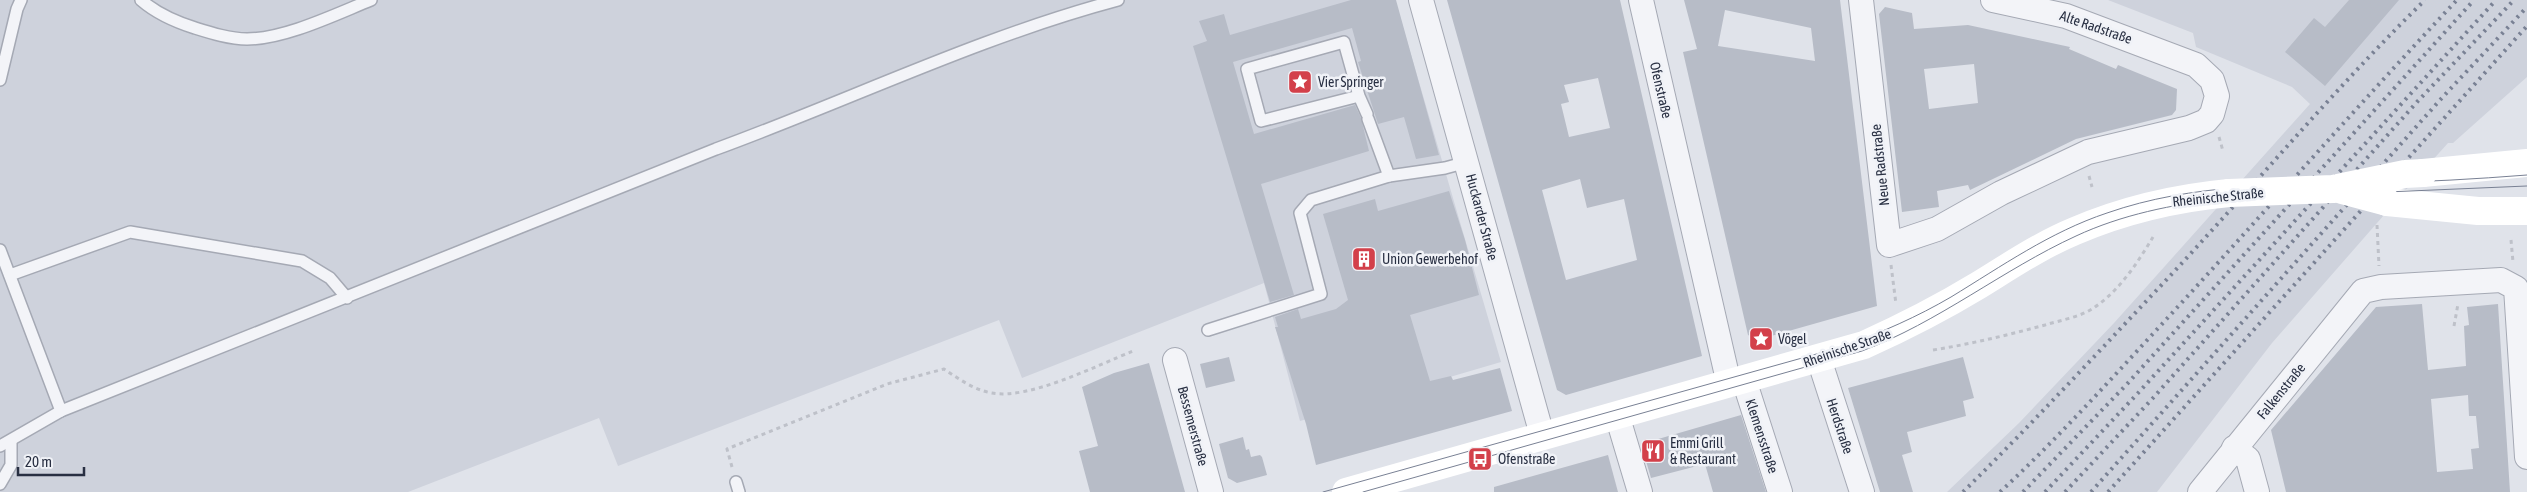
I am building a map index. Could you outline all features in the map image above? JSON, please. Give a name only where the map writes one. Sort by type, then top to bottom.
[{"type":"main road","name":"Rheinische Straße","points":[[1350,492],[1542,435],[1864,345],[1933,312],[2043,246],[2075,231],[2124,213],[2176,200],[2229,193],[2333,189],[2405,174],[2527,163]]},
{"type":"main road","name":"Rheinische Straße","points":[[2333,189],[2386,212],[2527,211]]},
{"type":"street","name":"Huckarder Straße","points":[[1421,0],[1542,435]]},
{"type":"street","name":"Ofenstraße","points":[[1641,0],[1737,382]]},
{"type":"street","name":"Neue Radstraße","points":[[1861,0],[1889,245]]},
{"type":"street","name":"Alte Radstraße","points":[[1889,245],[1937,229],[2001,194],[2088,152],[2189,128],[2206,121],[2212,114],[2217,96],[2212,80],[2196,65],[2066,16],[1993,0]]},
{"type":"street","points":[[2372,289],[2501,280],[2516,288],[2527,457]]},
{"type":"street","name":"Falkenstraße","points":[[2200,492],[2234,448],[2372,289]]},
{"type":"street","name":"Herdstraße","points":[[1819,359],[1862,492]]},
{"type":"street","name":"Bessemerstraße","points":[[1175,360],[1211,492]]},
{"type":"street","name":"Klemensstraße","points":[[1737,382],[1780,492]]},
{"type":"street","points":[[1617,415],[1640,492]]},
{"type":"street","points":[[2234,448],[2248,460],[2257,492]]},
{"type":"lane","points":[[0,80],[17,9],[21,0]]},
{"type":"lane","points":[[141,0],[149,7],[182,24],[210,33],[248,39],[288,32],[372,0]]},
{"type":"lane","points":[[0,446],[61,411],[716,149],[802,118],[928,65],[1022,31],[1118,0]]},
{"type":"lane","points":[[1359,96],[1261,121],[1247,69],[1344,42],[1359,96],[1368,116],[1388,176]]},
{"type":"lane","points":[[1208,330],[1321,294],[1300,213],[1311,200],[1388,176],[1445,168],[1467,162]]},
{"type":"lane","points":[[10,275],[130,232],[302,261],[330,278],[347,298]]},
{"type":"lane","points":[[0,250],[61,411]]},
{"type":"lane","points":[[0,484],[11,465],[11,441]]},
{"type":"path","points":[[2372,289],[2386,212]]},
{"type":"path","points":[[1933,350],[1974,343],[2026,330],[2072,317],[2094,308],[2120,283],[2153,237]]},
{"type":"path","points":[[1889,245],[1900,329]]},
{"type":"path","points":[[738,487],[727,449],[887,384],[944,369],[971,386],[993,394],[1025,391],[1067,378],[1133,351]]},
{"type":"shaded area","points":[[0,0],[1395,0],[1501,362],[1300,421],[1264,283],[1022,378],[999,320],[618,466],[599,418],[408,492],[0,492]]},
{"type":"shaded area","points":[[2108,0],[2527,0],[2527,77],[2453,143],[2448,143],[2412,183],[2272,343],[2157,492],[1947,492],[2019,423],[2114,323],[2310,104],[2292,87],[2196,47],[2193,33]]},
{"type":"building","points":[[1351,0],[1396,0],[1439,155],[1416,159],[1404,117],[1378,124],[1358,62],[1361,61],[1352,28],[1233,62],[1254,134],[1355,105],[1361,118],[1369,151],[1261,184],[1294,295],[1270,302],[1193,46],[1207,41],[1199,21],[1224,14],[1230,35]]},
{"type":"building","points":[[1447,0],[1620,0],[1702,356],[1566,395],[1557,390]],"holes":[[[1598,78],[1610,128],[1569,137],[1561,104],[1569,102],[1564,85]],[[1580,179],[1587,208],[1624,199],[1637,260],[1566,280],[1542,190]]]},
{"type":"building","points":[[1684,0],[1840,0],[1877,306],[1757,340],[1748,335],[1683,52],[1697,49]],"holes":[[[1725,10],[1811,28],[1815,61],[1718,46]]]},
{"type":"building","points":[[2349,0],[2399,0],[2325,86],[2285,52],[2314,18],[2325,27]]},
{"type":"building","points":[[1885,7],[1912,13],[1914,29],[1968,25],[2070,47],[2069,49],[2116,69],[2118,65],[2177,89],[2176,110],[2172,115],[2076,139],[1970,190],[1968,185],[1937,191],[1939,207],[1902,212],[1879,14]],"holes":[[[1974,64],[1978,103],[1929,109],[1924,69]]]},
{"type":"building","points":[[1449,191],[1465,240],[1479,295],[1410,315],[1430,381],[1451,376],[1453,380],[1500,368],[1512,411],[1316,465],[1306,424],[1275,327],[1278,327],[1275,317],[1298,309],[1301,319],[1336,309],[1348,300],[1323,214],[1375,199],[1378,211]]},
{"type":"building","points":[[2422,304],[2428,370],[2466,366],[2464,326],[2469,325],[2467,307],[2498,304],[2510,492],[2286,492],[2271,430],[2376,307]],"holes":[[[2468,395],[2469,416],[2476,416],[2479,448],[2471,449],[2473,469],[2437,472],[2431,399]]]},
{"type":"building","points":[[1229,357],[1235,381],[1206,388],[1200,364]]},
{"type":"building","points":[[1963,357],[1974,398],[1963,401],[1966,416],[1907,432],[1912,452],[1902,455],[1913,492],[1880,492],[1848,388]]},
{"type":"building","points":[[1149,363],[1185,492],[1090,492],[1079,451],[1098,446],[1082,387],[1114,373]]},
{"type":"building","points":[[1741,415],[1766,492],[1713,492],[1705,464],[1651,478],[1641,444]]},
{"type":"building","points":[[1243,437],[1246,450],[1249,449],[1251,457],[1260,455],[1262,457],[1267,475],[1237,483],[1228,478],[1219,444]]},
{"type":"building","points":[[1608,455],[1618,492],[1494,492],[1494,487]]},
{"type":"tram line","points":[[1323,492],[1845,346],[1886,330],[1925,311],[2066,230],[2107,213],[2139,203],[2205,191],[2272,185],[2391,183],[2527,175]]},
{"type":"tram line","points":[[1363,492],[1862,351],[1918,326],[2022,264],[2076,236],[2129,216],[2185,204],[2223,199],[2527,186]]},
{"type":"railway","points":[[1963,492],[2169,277],[2359,67],[2425,0]]},
{"type":"railway","points":[[2000,492],[2113,377],[2457,0]]},
{"type":"railway","points":[[2023,492],[2128,383],[2474,0]]},
{"type":"railway","points":[[2045,492],[2139,392],[2496,0]]},
{"type":"railway","points":[[2065,492],[2153,398],[2417,102],[2514,0]]},
{"type":"railway","points":[[2091,492],[2440,100],[2527,7]]},
{"type":"railway","points":[[2108,492],[2527,26]]},
{"type":"place","name":"Vier Springer","points":[[1300,82]]},
{"type":"place","name":"Union Gewerbehof","points":[[1364,259]]},
{"type":"place","name":"Vögel","points":[[1761,339]]},
{"type":"place","name":"Emmi Grill & Restaurant","points":[[1653,451]]},
{"type":"place","name":"Ofenstraße","points":[[1480,459]]}]
